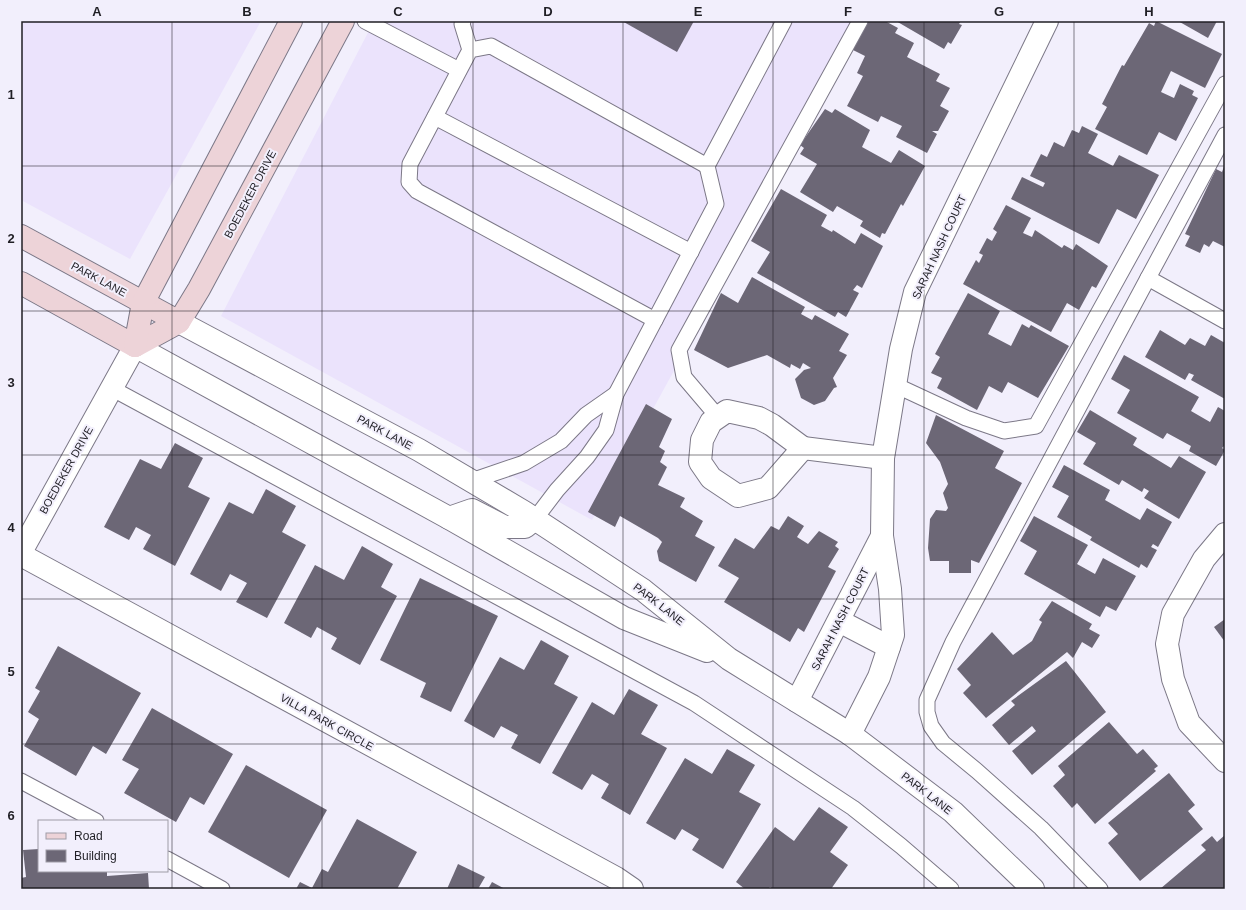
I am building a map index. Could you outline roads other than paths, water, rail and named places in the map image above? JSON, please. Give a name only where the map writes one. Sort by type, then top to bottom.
[{"type":"main road","name":"BOEDEKER DRIVE","points":[[135,346],[143,303],[290,21]]},
{"type":"main road","name":"BOEDEKER DRIVE","points":[[179,322],[207,275],[343,21]]},
{"type":"main road","name":"PARK LANE","points":[[21,236],[179,322]]},
{"type":"main road","name":"PARK LANE","points":[[21,283],[135,346]]},
{"type":"main road","points":[[135,346],[179,322]]},
{"type":"street","name":"SARAH NASH COURT","points":[[850,734],[879,677],[893,635],[890,589],[882,536],[883,458],[901,350],[916,292],[1047,21]]},
{"type":"street","name":"PARK LANE","points":[[179,322],[419,450],[535,520],[643,590],[728,659],[850,734],[953,812],[1033,889]]},
{"type":"street","name":"PARK LANE","points":[[135,346],[449,518],[624,618],[728,659]]},
{"type":"street","name":"BOEDEKER DRIVE","points":[[21,554],[135,346]]},
{"type":"street","points":[[803,448],[768,488],[738,496],[711,478],[700,462],[702,440],[712,422],[727,411],[759,418],[772,425],[803,448],[883,458]]},
{"type":"street","points":[[449,518],[472,510],[505,527],[525,527],[535,520]]},
{"type":"street","points":[[1225,534],[1204,560],[1173,614],[1167,644],[1173,680],[1190,723],[1225,760]]},
{"type":"street","name":"SARAH NASH COURT","points":[[797,701],[882,536]]},
{"type":"street","name":"VILLA PARK CIRCLE","points":[[21,554],[616,878],[632,889]]},
{"type":"street","points":[[839,621],[889,646]]},
{"type":"lane","points":[[365,21],[459,70]]},
{"type":"lane","points":[[463,21],[462,24],[470,50],[410,164],[409,182],[417,191],[655,320]]},
{"type":"lane","points":[[535,520],[557,490],[587,457],[606,430],[616,394],[716,204],[707,166],[784,21]]},
{"type":"lane","points":[[718,417],[684,377],[679,350],[860,21]]},
{"type":"lane","points":[[470,50],[491,46],[707,166]]},
{"type":"lane","points":[[895,385],[966,418],[1004,431],[1036,426],[1225,84]]},
{"type":"lane","points":[[435,117],[691,252]]},
{"type":"lane","points":[[1100,889],[1041,828],[977,770],[943,743],[931,726],[927,712],[927,700],[953,642],[1225,135]]},
{"type":"lane","points":[[1148,278],[1225,320]]},
{"type":"lane","points":[[111,388],[694,703],[853,808],[901,846],[951,889]]},
{"type":"lane","points":[[471,481],[524,463],[561,441],[586,415],[616,394]]},
{"type":"lane","points":[[21,781],[94,820]]},
{"type":"lane","points":[[168,860],[222,889]]}]
